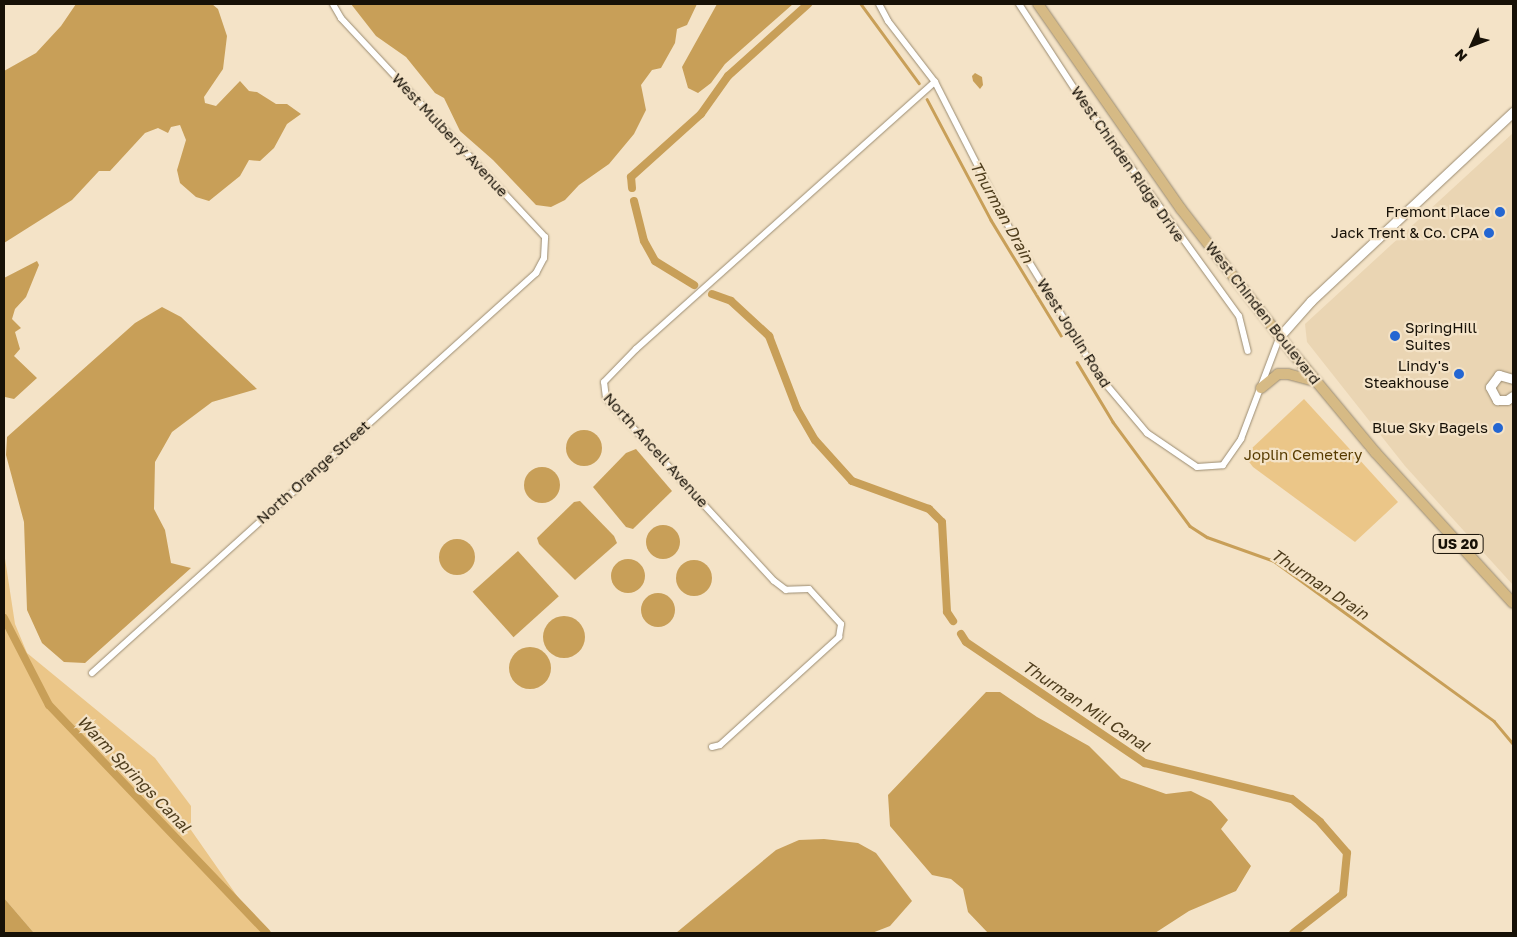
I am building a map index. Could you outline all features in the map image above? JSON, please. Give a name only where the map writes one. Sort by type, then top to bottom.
[{"type":"main road","name":"West Chinden Boulevard","points":[[1038,4],[1182,209],[1280,336],[1376,453],[1513,603]]},
{"type":"main road","points":[[1280,336],[1311,301],[1513,112]]},
{"type":"main road","points":[[1261,388],[1278,374],[1317,382]]},
{"type":"main road","points":[[1513,379],[1499,375],[1490,386],[1497,400],[1507,400],[1513,396]]},
{"type":"street","name":"West Mulberry Avenue","points":[[333,4],[341,18],[545,237],[544,258],[536,273]]},
{"type":"street","name":"West Joplin Road","points":[[879,4],[888,21],[935,82],[1015,239],[1104,382],[1147,433],[1197,467],[1223,465],[1234,453],[1280,336]]},
{"type":"street","name":"West Chinden Ridge Drive","points":[[1019,4],[1080,97],[1239,316],[1248,351]]},
{"type":"street","name":"North Ancell Avenue","points":[[712,748],[720,745],[839,638],[841,624],[809,588],[786,590],[774,581],[606,398],[604,382],[636,349],[935,82]]},
{"type":"street","name":"North Orange Street","points":[[92,673],[536,273]]},
{"type":"shaded area","points":[[76,4],[212,4],[218,9],[227,36],[223,69],[204,97],[205,103],[216,106],[240,81],[249,91],[257,92],[276,104],[287,104],[301,114],[287,124],[274,148],[260,161],[249,160],[240,176],[209,201],[196,197],[180,183],[177,170],[186,140],[180,125],[171,127],[168,133],[158,128],[145,133],[110,171],[99,171],[72,200],[4,243],[4,71],[36,53],[61,26]]},
{"type":"shaded area","points":[[351,4],[697,4],[687,25],[677,29],[675,43],[661,68],[652,70],[641,85],[646,110],[634,134],[609,164],[579,185],[565,200],[551,207],[536,205],[493,160],[460,131],[444,98],[435,93],[406,57],[376,36]]},
{"type":"shaded area","points":[[717,4],[793,4],[725,64],[711,83],[698,93],[688,88],[682,67]]},
{"type":"shaded area","points":[[975,73],[982,77],[983,85],[980,89],[973,81],[972,76]]},
{"type":"shaded area","points":[[1513,133],[1513,585],[1405,466],[1307,342],[1305,324]]},
{"type":"shaded area","points":[[37,261],[39,265],[26,297],[15,309],[12,319],[21,328],[15,332],[20,349],[14,356],[37,378],[14,399],[5,397],[4,278]]},
{"type":"shaded area","points":[[162,307],[181,317],[257,389],[212,402],[172,432],[155,462],[154,509],[165,530],[171,563],[191,568],[85,663],[64,662],[42,643],[27,610],[24,522],[6,455],[7,437],[135,323]]},
{"type":"shaded area","points":[[584,430],[596,436],[602,448],[596,460],[584,466],[572,460],[566,448],[572,436]]},
{"type":"shaded area","points":[[636,449],[672,491],[633,529],[626,527],[593,487],[626,453]]},
{"type":"shaded area","points":[[542,467],[554,473],[560,485],[554,497],[542,503],[530,497],[524,485],[530,473]]},
{"type":"shaded area","points":[[580,501],[614,536],[617,543],[575,580],[539,544],[537,538],[574,502]]},
{"type":"shaded area","points":[[663,525],[670,526],[675,530],[679,535],[679,549],[675,554],[670,558],[663,559],[656,558],[651,554],[647,549],[646,542],[647,535],[651,530],[656,526]]},
{"type":"shaded area","points":[[457,539],[469,545],[475,557],[469,569],[457,575],[445,569],[439,557],[445,545]]},
{"type":"shaded area","points":[[518,551],[559,596],[513,637],[473,592]]},
{"type":"shaded area","points":[[628,559],[635,560],[640,564],[644,569],[644,583],[640,588],[635,592],[628,593],[621,592],[616,588],[612,583],[611,576],[612,569],[616,564],[621,560]]},
{"type":"shaded area","points":[[694,560],[706,566],[712,578],[706,590],[694,596],[682,590],[676,578],[682,566]]},
{"type":"shaded area","points":[[658,593],[665,594],[670,598],[674,603],[674,617],[670,622],[665,626],[658,627],[651,626],[646,622],[642,617],[641,610],[642,603],[646,598],[651,594]]},
{"type":"shaded area","points":[[564,616],[579,622],[585,637],[579,652],[564,658],[549,652],[543,637],[549,622]]},
{"type":"shaded area","points":[[534,647],[542,650],[548,656],[551,668],[548,680],[542,686],[526,689],[518,686],[512,680],[509,664],[512,656],[518,650]]},
{"type":"shaded area","points":[[986,692],[1000,692],[1037,717],[1089,746],[1121,778],[1166,794],[1191,791],[1211,801],[1228,820],[1221,829],[1251,866],[1236,891],[1189,911],[1155,933],[988,933],[968,912],[963,889],[951,879],[932,875],[890,826],[888,795]]},
{"type":"shaded area","points":[[824,839],[858,843],[876,853],[912,901],[890,926],[872,933],[676,933],[776,850],[799,840]]},
{"type":"shaded area","points":[[4,898],[34,933],[4,933]]},
{"type":"green space","name":"Joplin Cemetery","points":[[1304,399],[1398,502],[1355,542],[1253,467],[1246,458],[1250,450]]},
{"type":"green space","points":[[4,552],[15,624],[27,653],[155,758],[191,806],[191,830],[256,923],[267,933],[34,933],[4,898]]},
{"type":"waterway","name":"Thurman Mill Canal","points":[[632,188],[631,177],[701,114],[728,76],[808,4]]},
{"type":"waterway","name":"Thurman Drain","points":[[861,4],[919,83]]},
{"type":"waterway","name":"Thurman Drain","points":[[927,99],[991,220],[1061,335]]},
{"type":"waterway","name":"Thurman Mill Canal","points":[[634,201],[644,241],[655,261],[694,285]]},
{"type":"waterway","name":"Thurman Mill Canal","points":[[712,294],[731,301],[769,336],[797,409],[815,440],[852,481],[929,509],[942,522],[947,612],[953,621]]},
{"type":"waterway","name":"Thurman Drain","points":[[1077,362],[1113,422],[1190,526],[1207,537],[1274,561],[1494,721],[1513,744]]},
{"type":"waterway","name":"Warm Springs Canal","points":[[4,618],[49,705],[267,933]]},
{"type":"waterway","name":"Thurman Mill Canal","points":[[961,634],[966,642],[1145,763],[1292,799],[1320,822],[1347,853],[1343,894],[1293,933]]},
{"type":"place","name":"Fremont Place","points":[[1500,212]]},
{"type":"place","name":"Jack Trent & Co. CPA","points":[[1489,233]]},
{"type":"place","name":"SpringHill Suites","points":[[1395,336]]},
{"type":"place","name":"Lindy's Steakhouse","points":[[1459,374]]},
{"type":"place","name":"Blue Sky Bagels","points":[[1498,428]]}]
